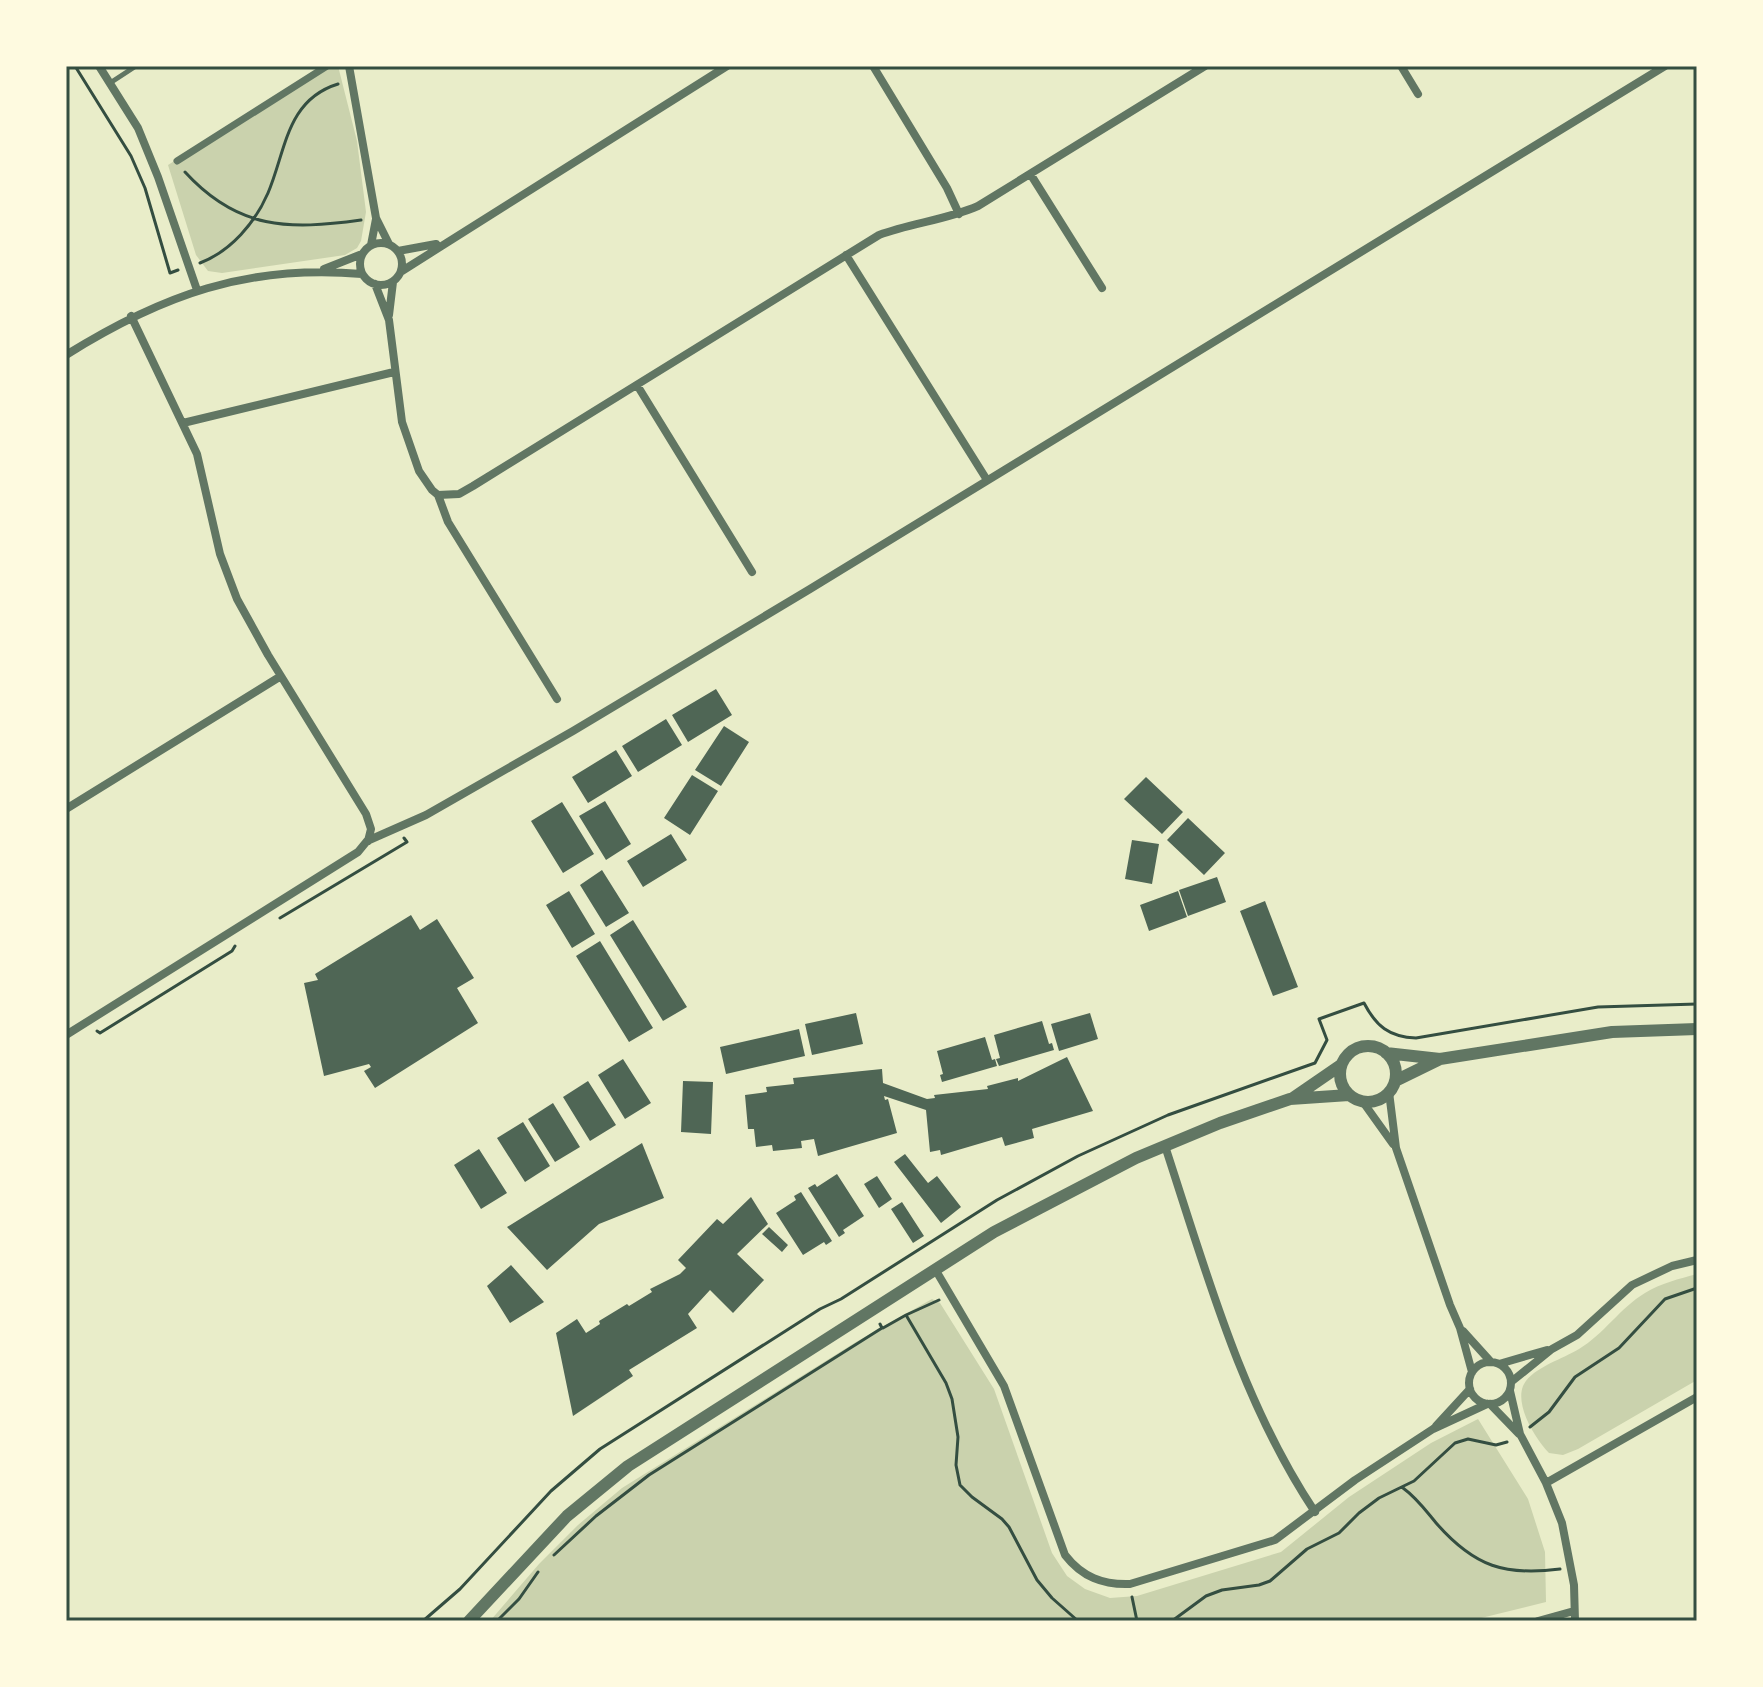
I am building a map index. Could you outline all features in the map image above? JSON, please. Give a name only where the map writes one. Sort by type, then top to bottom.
[{"type":"street","points":[[99,66],[138,128],[197,290]]},
{"type":"street","points":[[177,161],[327,66]]},
{"type":"street","points":[[349,66],[376,218],[389,244],[398,251],[402,271]]},
{"type":"street","points":[[557,699],[448,522],[438,495],[426,482],[412,451],[402,422],[394,372],[389,320],[393,282],[402,271],[444,242],[727,66]]},
{"type":"street","points":[[865,66],[874,70],[947,188],[959,214]]},
{"type":"street","points":[[438,495],[459,494],[473,486],[879,235],[896,228],[959,214],[1031,175],[1205,66]]},
{"type":"street","points":[[1401,66],[1418,94]]},
{"type":"street","points":[[367,841],[426,815],[573,731],[1665,66]]},
{"type":"street","points":[[1031,175],[1102,288]]},
{"type":"street","points":[[319,270],[362,254],[371,245],[376,218]]},
{"type":"street","points":[[398,251],[444,242]]},
{"type":"street","points":[[371,245],[389,244]]},
{"type":"street","points":[[362,254],[362,274]]},
{"type":"street","points":[[846,255],[987,480]]},
{"type":"street","points":[[66,355],[131,316],[197,290],[256,277],[319,270],[362,274],[375,284],[389,320]]},
{"type":"street","points":[[375,284],[393,282]]},
{"type":"street","points":[[66,1035],[358,852],[367,841],[371,829],[366,814],[250,625],[227,576],[213,529],[202,469],[131,316]]},
{"type":"street","points":[[183,423],[394,372]]},
{"type":"street","points":[[637,385],[752,572]]},
{"type":"street","points":[[66,809],[281,676]]},
{"type":"street","points":[[1386,1053],[1440,1059],[1612,1032],[1697,1029]]},
{"type":"street","points":[[1290,1099],[1341,1065],[1351,1052],[1365,1047],[1380,1049],[1395,1066],[1392,1087],[1396,1148],[1460,1328],[1472,1372],[1470,1389],[1433,1429]]},
{"type":"street","points":[[1363,1102],[1377,1101],[1392,1087],[1440,1059]]},
{"type":"street","points":[[1341,1065],[1341,1081],[1349,1095]]},
{"type":"street","points":[[469,1621],[567,1516],[597,1489],[662,1443],[935,1269],[1037,1208],[1165,1146],[1290,1099],[1349,1095],[1363,1102],[1396,1148]]},
{"type":"street","points":[[1165,1146],[1256,1407],[1290,1476],[1315,1512]]},
{"type":"street","points":[[935,1269],[1004,1386],[1065,1555],[1078,1569],[1098,1581],[1130,1584],[1275,1540],[1355,1480],[1433,1429],[1501,1401],[1510,1386],[1552,1349],[1577,1335],[1632,1285],[1672,1266],[1697,1260]]},
{"type":"street","points":[[1460,1328],[1507,1371],[1520,1434],[1546,1483],[1562,1523],[1571,1567],[1575,1621]]},
{"type":"street","points":[[1472,1372],[1481,1365],[1552,1349]]},
{"type":"street","points":[[1470,1389],[1477,1399],[1488,1404],[1520,1434]]},
{"type":"street","points":[[1546,1483],[1697,1397]]},
{"type":"street","points":[[1538,1621],[1574,1611]]},
{"type":"lane","points":[[109,83],[136,66]]},
{"type":"path","points":[[75,66],[131,156],[145,188],[170,273],[217,255],[230,245],[254,219],[268,193],[295,116],[323,90],[353,79]]},
{"type":"path","points":[[177,161],[202,190],[254,219],[294,227],[317,227],[376,218]]},
{"type":"path","points":[[273,917],[283,918],[407,842],[398,828]]},
{"type":"path","points":[[1342,1009],[1364,1003],[1379,1027],[1391,1034],[1416,1038],[1598,1007],[1697,1004]]},
{"type":"path","points":[[1172,1621],[1206,1596],[1270,1581],[1296,1557],[1339,1533],[1364,1508],[1423,1474],[1455,1443],[1476,1439],[1501,1445],[1520,1434],[1549,1412],[1575,1377],[1625,1342],[1665,1299],[1697,1288]]},
{"type":"path","points":[[549,1559],[596,1516],[649,1475],[882,1328],[950,1294]]},
{"type":"path","points":[[872,1310],[882,1328]]},
{"type":"path","points":[[906,1315],[946,1383],[952,1399],[958,1437],[956,1465],[960,1485],[1002,1519],[1037,1580],[1078,1621]]},
{"type":"path","points":[[1402,1487],[1449,1537],[1485,1563],[1518,1573],[1571,1567]]},
{"type":"path","points":[[497,1621],[519,1599],[539,1570]]},
{"type":"path","points":[[1130,1584],[1137,1621]]},
{"type":"green space","points":[[323,66],[338,66],[357,141],[366,212],[361,241],[357,248],[345,255],[222,273],[208,271],[196,255],[168,165]]},
{"type":"green space","points":[[1697,1274],[1697,1380],[1578,1449],[1563,1455],[1549,1453],[1538,1440],[1524,1413],[1521,1394],[1527,1380],[1540,1369],[1588,1343],[1645,1293]]},
{"type":"green space","points":[[932,1299],[940,1303],[994,1389],[1052,1553],[1067,1576],[1085,1589],[1110,1598],[1137,1596],[1281,1552],[1349,1497],[1431,1443],[1478,1419],[1528,1499],[1545,1552],[1546,1602],[1469,1621],[490,1621],[539,1564],[578,1525],[622,1488],[856,1342]]},
{"type":"building","points":[[716,689],[732,715],[688,742],[672,715]]},
{"type":"building","points":[[666,719],[682,745],[638,772],[622,746]]},
{"type":"building","points":[[724,726],[749,742],[721,786],[695,770]]},
{"type":"building","points":[[616,750],[632,776],[588,803],[572,777]]},
{"type":"building","points":[[692,775],[718,791],[690,835],[664,818]]},
{"type":"building","points":[[1146,777],[1183,812],[1162,834],[1124,799]]},
{"type":"building","points":[[605,801],[631,844],[606,860],[579,816]]},
{"type":"building","points":[[562,802],[594,854],[563,873],[531,821]]},
{"type":"building","points":[[1188,818],[1225,853],[1204,875],[1167,840]]},
{"type":"building","points":[[671,834],[687,860],[643,887],[627,861]]},
{"type":"building","points":[[1132,840],[1159,844],[1152,884],[1125,879]]},
{"type":"building","points":[[602,870],[629,913],[606,927],[580,885]]},
{"type":"building","points":[[1217,877],[1226,902],[1188,916],[1179,890]]},
{"type":"building","points":[[569,891],[595,934],[572,948],[546,905]]},
{"type":"building","points":[[1178,891],[1187,917],[1149,931],[1140,905]]},
{"type":"building","points":[[1265,901],[1298,987],[1273,996],[1240,911]]},
{"type":"building","points":[[411,915],[420,930],[437,919],[474,978],[457,988],[478,1023],[375,1088],[364,1071],[371,1067],[369,1064],[324,1076],[304,983],[318,980],[315,974]]},
{"type":"building","points":[[633,920],[687,1007],[663,1021],[610,935]]},
{"type":"building","points":[[600,941],[653,1028],[629,1042],[576,956]]},
{"type":"building","points":[[856,1013],[863,1044],[812,1055],[805,1024]]},
{"type":"building","points":[[1090,1013],[1098,1039],[1059,1051],[1051,1024]]},
{"type":"building","points":[[1042,1021],[1054,1050],[999,1066],[994,1035]]},
{"type":"building","points":[[799,1029],[805,1056],[726,1074],[720,1047]]},
{"type":"building","points":[[985,1037],[997,1066],[942,1082],[937,1051]]},
{"type":"building","points":[[1067,1057],[1093,1111],[1032,1129],[1034,1138],[1005,1146],[1002,1137],[941,1155],[940,1150],[930,1152],[926,1110],[884,1096],[885,1100],[888,1099],[897,1133],[818,1156],[814,1139],[801,1141],[802,1148],[773,1151],[772,1145],[756,1147],[754,1129],[748,1129],[745,1095],[767,1092],[766,1087],[794,1084],[793,1078],[882,1069],[883,1083],[927,1099],[935,1098],[934,1095],[988,1089],[987,1086],[1018,1078],[1018,1081]]},
{"type":"building","points":[[623,1059],[651,1103],[625,1119],[598,1075]]},
{"type":"building","points":[[588,1081],[616,1125],[590,1141],[563,1097]]},
{"type":"building","points":[[683,1081],[713,1082],[711,1134],[681,1132]]},
{"type":"building","points":[[553,1103],[580,1147],[555,1162],[528,1119]]},
{"type":"building","points":[[523,1122],[550,1166],[525,1182],[497,1138]]},
{"type":"building","points":[[642,1143],[664,1198],[599,1224],[547,1270],[507,1227]]},
{"type":"building","points":[[479,1149],[507,1193],[481,1209],[454,1165]]},
{"type":"building","points":[[905,1154],[928,1183],[937,1176],[961,1207],[941,1223],[894,1162]]},
{"type":"building","points":[[837,1174],[864,1216],[843,1230],[845,1233],[839,1237],[808,1188],[815,1184],[817,1187]]},
{"type":"building","points":[[877,1176],[892,1199],[879,1208],[864,1184]]},
{"type":"building","points":[[801,1192],[832,1241],[826,1245],[824,1242],[803,1255],[776,1213],[796,1200],[794,1196]]},
{"type":"building","points":[[751,1197],[768,1224],[737,1254],[764,1280],[733,1313],[710,1290],[688,1314],[697,1328],[629,1370],[633,1376],[573,1416],[556,1333],[577,1319],[586,1333],[600,1324],[599,1321],[680,1274],[686,1268],[678,1260],[717,1219],[723,1224]]},
{"type":"building","points":[[902,1202],[924,1236],[913,1243],[891,1209]]},
{"type":"building","points":[[769,1227],[788,1245],[782,1252],[762,1234]]},
{"type":"building","points":[[511,1265],[544,1302],[510,1323],[487,1286]]}]
